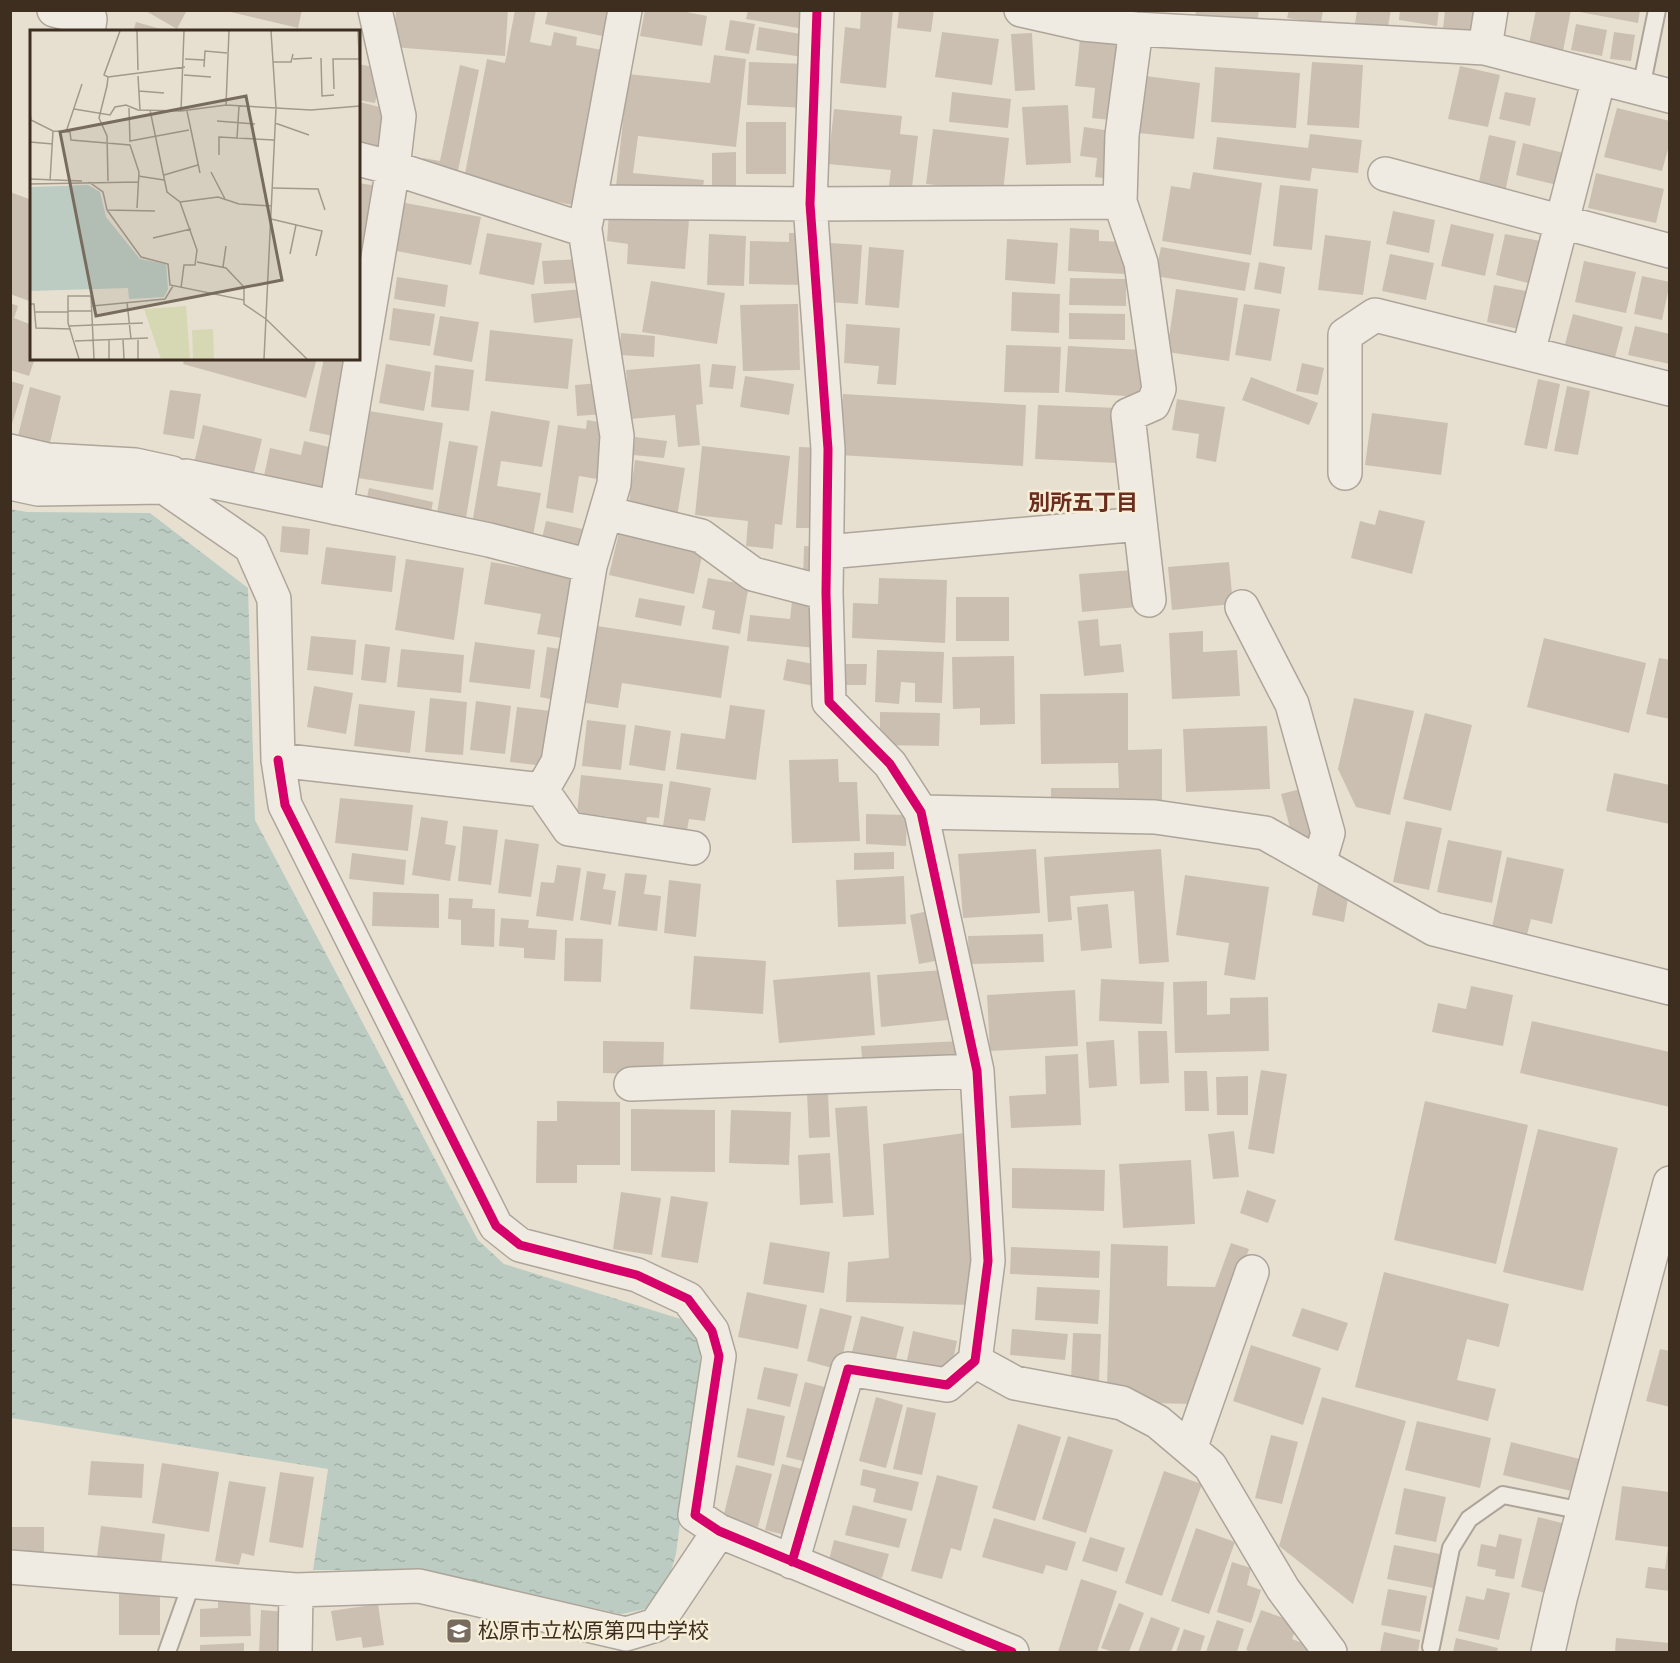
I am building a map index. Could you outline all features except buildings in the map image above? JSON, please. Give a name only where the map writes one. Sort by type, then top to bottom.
[{"type":"street","points":[[54,10],[90,19],[88,30]]},
{"type":"street","points":[[336,508],[393,168],[399,116],[375,10]]},
{"type":"street","points":[[542,789],[558,762],[590,566],[614,484],[617,436],[587,216],[625,10]]},
{"type":"street","points":[[792,1562],[848,1369],[947,1385],[975,1361],[988,1261],[977,1071],[921,812],[890,764],[829,702],[826,593],[828,449],[810,204],[817,10]]},
{"type":"street","points":[[1021,10],[1085,17],[1136,29],[1485,48],[1655,92]]},
{"type":"street","points":[[1485,48],[1491,10]]},
{"type":"street","points":[[1136,29],[1122,135],[1120,202],[1141,263],[1160,389],[1153,404],[1128,415],[1149,600]]},
{"type":"street","points":[[1528,353],[1599,78]]},
{"type":"street","points":[[360,160],[587,216],[810,204],[1120,202]]},
{"type":"street","points":[[1385,174],[1670,251]]},
{"type":"street","points":[[1345,473],[1345,335],[1376,315],[1670,389]]},
{"type":"street","points":[[10,452],[48,460],[135,465],[175,481],[336,508],[489,540],[590,566]]},
{"type":"street","points":[[10,483],[38,489],[175,481],[251,548],[274,599],[278,760],[285,805],[496,1227],[519,1245],[637,1275],[678,1294],[688,1299],[712,1330],[719,1356],[695,1515],[718,1531],[1012,1653]]},
{"type":"street","points":[[606,513],[701,536],[753,574],[826,593]]},
{"type":"street","points":[[827,552],[1140,524]]},
{"type":"street","points":[[1242,606],[1292,704],[1328,833],[1318,863]]},
{"type":"street","points":[[278,760],[542,789],[569,829],[693,848]]},
{"type":"street","points":[[921,812],[1155,817],[1265,833],[1434,928],[1670,988]]},
{"type":"street","points":[[630,1084],[977,1071]]},
{"type":"street","points":[[1548,1653],[1560,1599],[1670,1184]]},
{"type":"street","points":[[1190,1449],[1252,1272]]},
{"type":"street","points":[[975,1361],[1016,1383],[1122,1403],[1158,1422],[1210,1466],[1283,1589],[1330,1653]]},
{"type":"street","points":[[10,1568],[296,1590],[419,1586],[626,1634],[656,1626],[718,1531]]},
{"type":"street","points":[[295,1653],[296,1590]]},
{"type":"lane","points":[[1655,92],[1657,10]]},
{"type":"lane","points":[[1431,1647],[1451,1548],[1468,1519],[1503,1495],[1583,1511]]},
{"type":"lane","points":[[166,1653],[192,1582]]},
{"type":"water","points":[[10,509],[27,512],[150,513],[248,588],[255,820],[478,1240],[504,1264],[700,1325],[700,1371],[676,1554],[665,1592],[645,1609],[622,1614],[416,1570],[313,1570],[328,1469],[11,1418]]},
{"type":"cycle path","points":[[792,1562],[848,1369],[947,1385],[975,1361],[988,1261],[977,1071],[921,812],[890,764],[829,702],[826,593],[828,449],[810,204],[817,10]]},
{"type":"cycle path","points":[[278,760],[285,805],[496,1226],[520,1245],[637,1275],[688,1299],[712,1331],[719,1356],[695,1515],[719,1531],[1012,1652]]},
{"type":"place","name":"松原市立松原第四中学校","points":[[459,1631]]},
{"type":"district","name":"別所五丁目","points":[[1083,502]]}]
